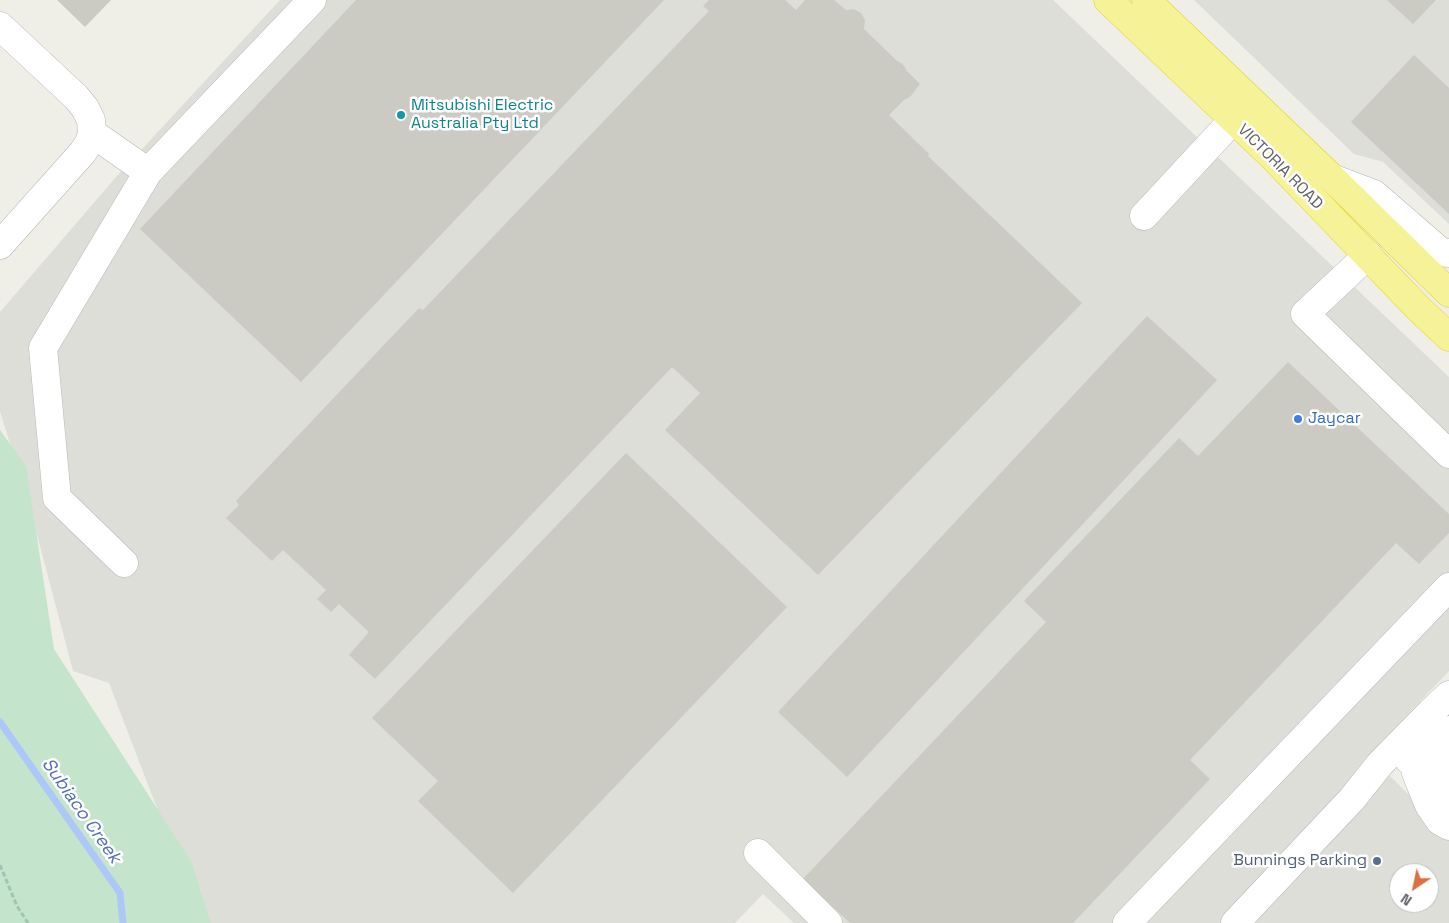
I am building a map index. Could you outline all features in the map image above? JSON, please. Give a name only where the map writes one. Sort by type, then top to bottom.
[{"type":"highway","name":"VICTORIA ROAD","points":[[1108,0],[1272,156],[1449,337]]},
{"type":"highway","name":"VICTORIA ROAD","points":[[1146,0],[1449,292]]},
{"type":"street","points":[[124,563],[57,498],[43,348],[148,172],[312,0]]},
{"type":"street","points":[[0,26],[80,102],[91,120],[92,132],[89,143],[82,152],[0,245]]},
{"type":"street","points":[[1144,216],[1233,120]]},
{"type":"street","points":[[92,132],[148,172]]},
{"type":"street","points":[[1332,178],[1374,194],[1441,252],[1449,253]]},
{"type":"street","points":[[1368,255],[1305,314],[1449,454]]},
{"type":"street","points":[[1127,923],[1449,586]]},
{"type":"street","points":[[1443,713],[1419,735],[1415,756],[1416,773],[1429,805],[1440,820],[1449,826]]},
{"type":"street","points":[[1235,923],[1352,799],[1379,765],[1443,713]]},
{"type":"street","points":[[1449,742],[1442,758],[1440,782],[1444,795],[1449,801]]},
{"type":"street","points":[[1352,799],[1376,785],[1415,756]]},
{"type":"street","points":[[758,853],[828,923]]},
{"type":"path","points":[[0,865],[17,906],[28,923]]},
{"type":"shaded area","points":[[280,0],[1053,0],[1449,377],[1449,671],[1369,755],[1449,835],[1449,923],[794,923],[763,894],[735,923],[201,923],[109,683],[73,671],[32,516],[0,411],[0,312],[116,177]]},
{"type":"shaded area","points":[[1194,0],[1449,0],[1449,224],[1383,162],[1354,154]]},
{"type":"green space","points":[[0,430],[26,466],[54,649],[191,861],[211,923],[0,923]]},
{"type":"building","points":[[57,0],[111,0],[85,27]]},
{"type":"building","name":"Mitsubishi Electric Australia Pty Ltd","points":[[356,0],[664,0],[301,382],[140,229]]},
{"type":"building","points":[[709,0],[785,0],[796,10],[805,0],[834,0],[846,10],[853,9],[861,13],[865,20],[864,29],[902,64],[920,84],[910,97],[904,100],[889,115],[929,154],[928,156],[1082,303],[818,575],[665,430],[700,393],[672,367],[375,679],[349,655],[369,632],[339,604],[331,612],[317,599],[326,590],[283,550],[272,561],[226,518],[239,505],[236,501],[419,308],[423,310],[709,11],[703,6]]},
{"type":"building","points":[[1387,0],[1436,0],[1413,24]]},
{"type":"building","points":[[1414,55],[1449,88],[1449,214],[1351,122]]},
{"type":"building","points":[[1147,316],[1217,380],[847,777],[778,712]]},
{"type":"building","points":[[1288,362],[1449,514],[1449,533],[1419,564],[1396,543],[1190,760],[1210,779],[1073,923],[850,923],[803,879],[1046,622],[1024,601],[1179,438],[1198,456]]},
{"type":"building","points":[[626,453],[787,607],[513,893],[418,801],[438,781],[372,718]]},
{"type":"waterway","name":"Subiaco Creek","points":[[0,722],[120,893],[123,923]]},
{"type":"place","name":"Mitsubishi Electric Australia Pty Ltd","points":[[401,115]]},
{"type":"place","name":"Jaycar","points":[[1298,419]]},
{"type":"place","name":"Bunnings Parking","points":[[1377,861]]}]
